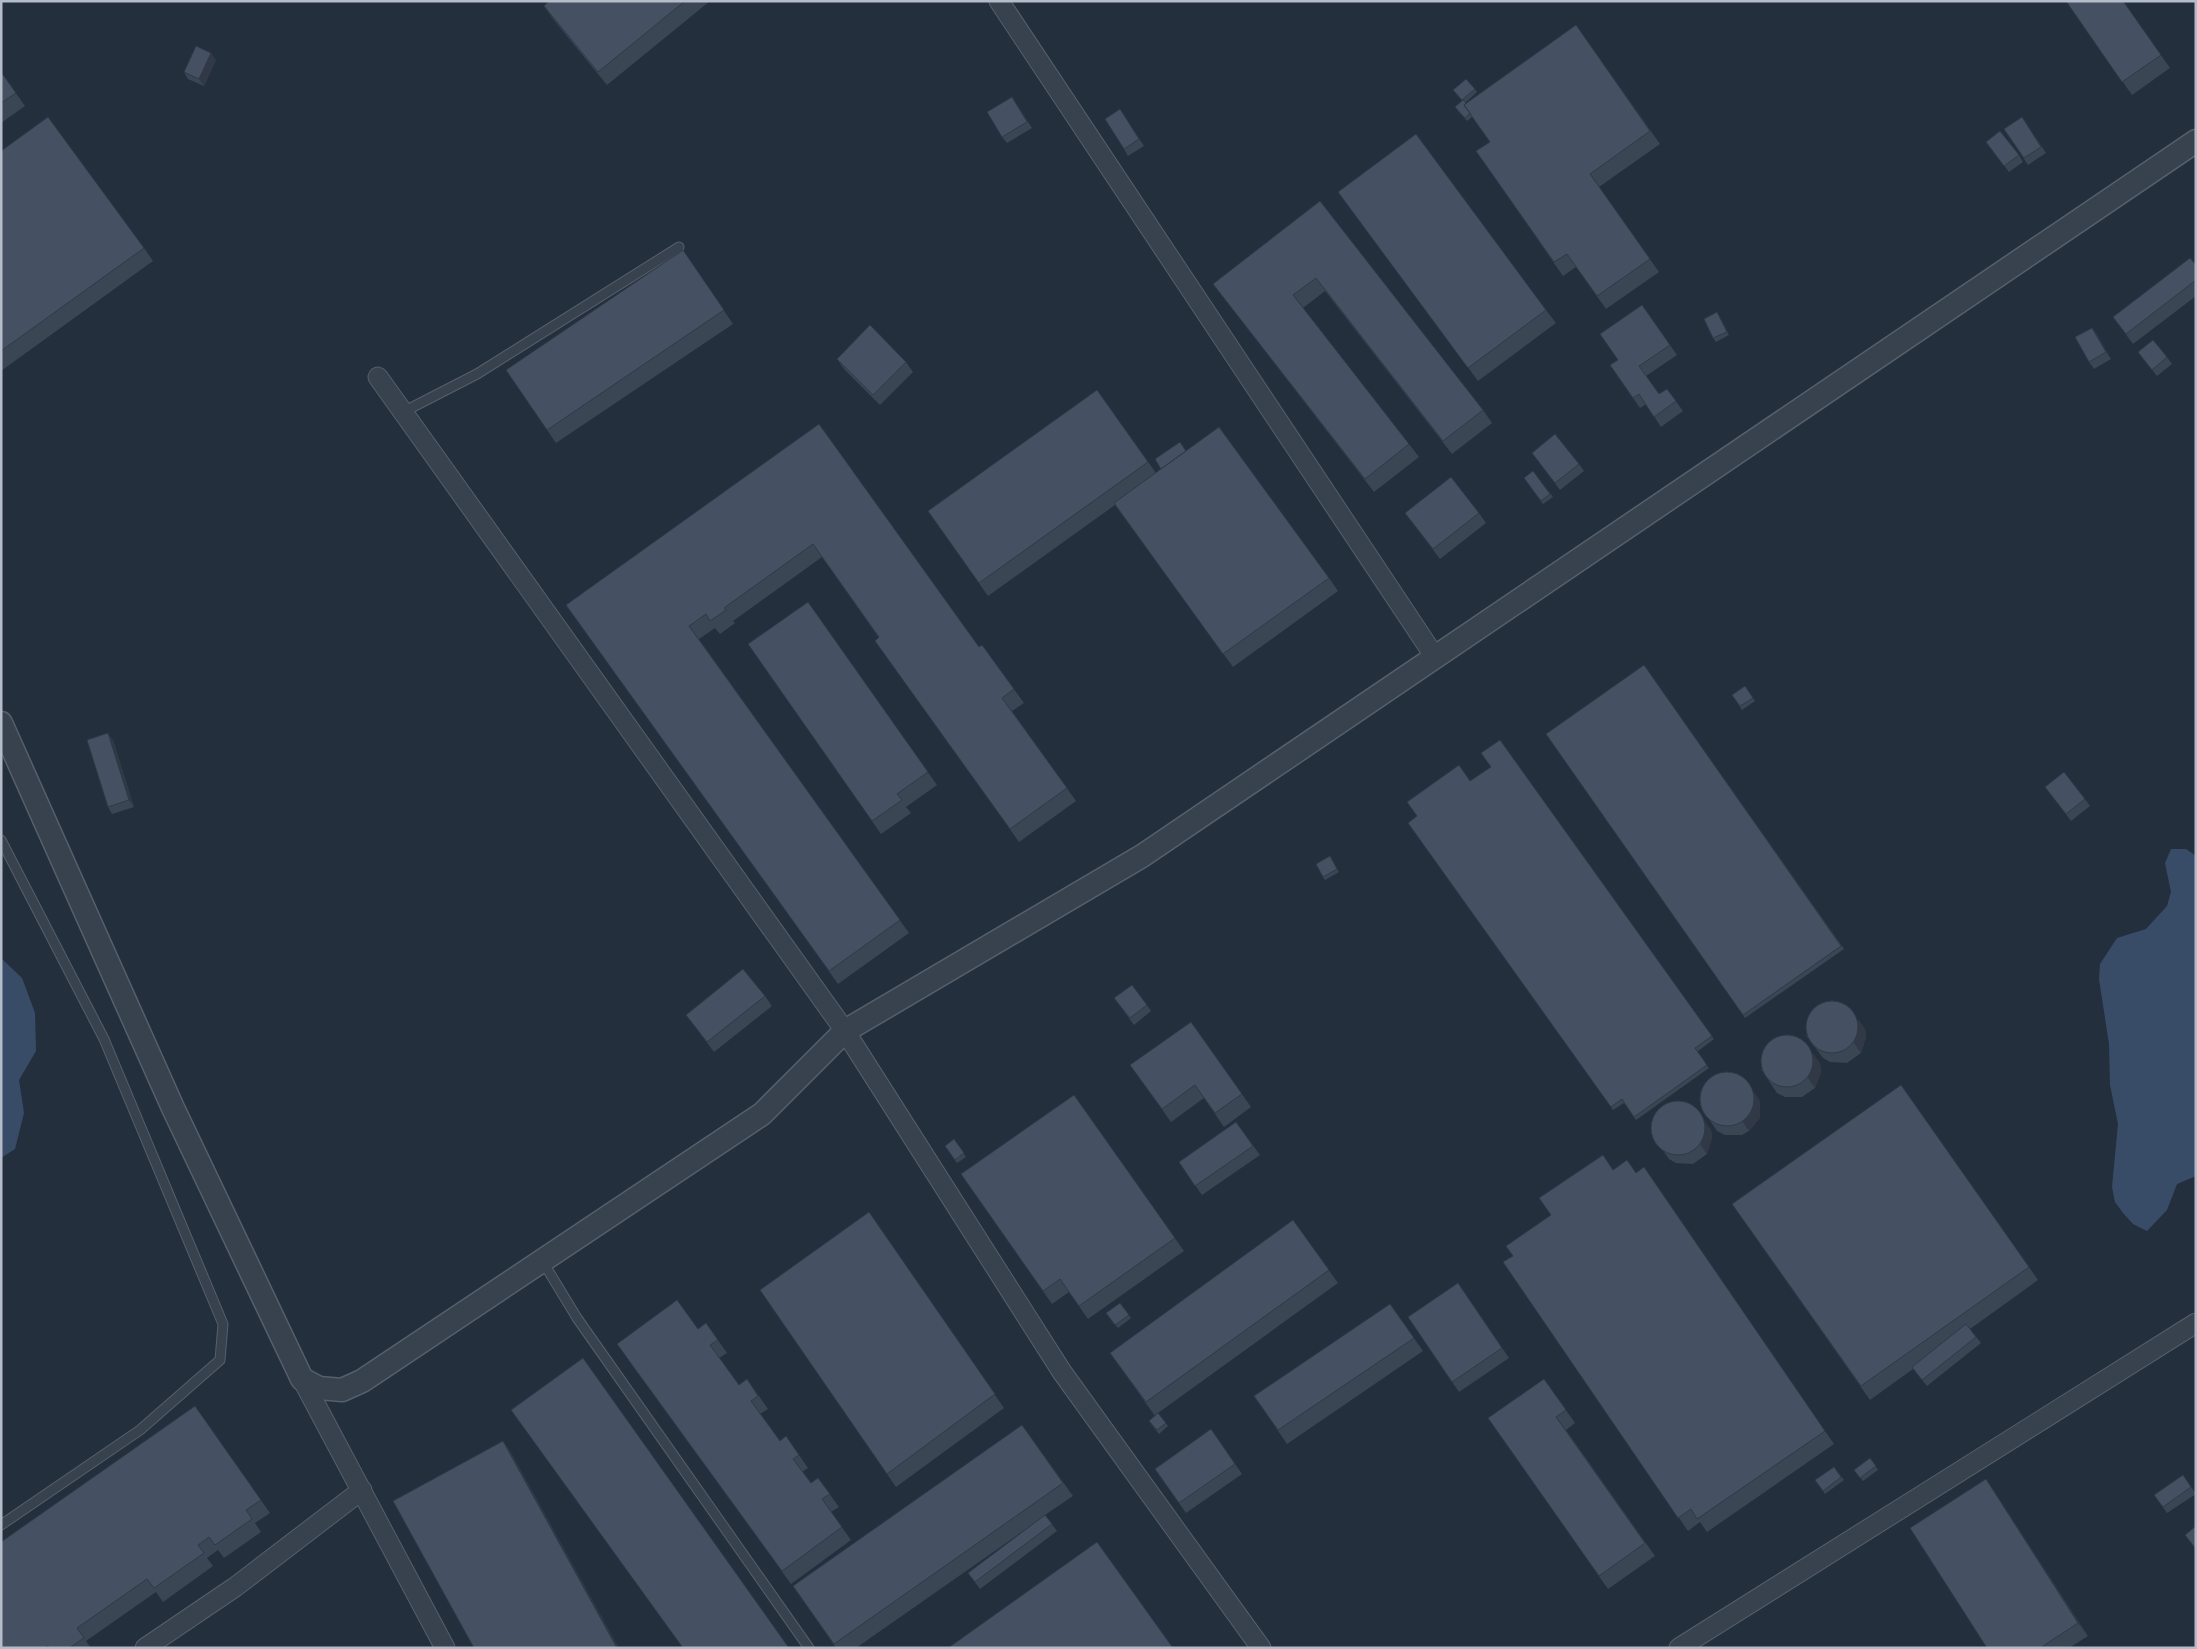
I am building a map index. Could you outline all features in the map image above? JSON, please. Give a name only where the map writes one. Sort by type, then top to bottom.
[{"type":"street","points":[[999,1],[1435,657]]},
{"type":"street","points":[[302,1378],[319,1388],[342,1390],[362,1381],[762,1114],[845,1031],[1142,856],[2196,141]]},
{"type":"street","points":[[378,377],[845,1031],[1062,1372],[1262,1648]]},
{"type":"street","points":[[1,723],[173,1108],[302,1378],[445,1648]]},
{"type":"street","points":[[1678,1648],[2196,1323]]},
{"type":"street","points":[[145,1648],[235,1587],[362,1490]]},
{"type":"lane","points":[[403,412],[476,374],[679,247]]},
{"type":"lane","points":[[1,840],[104,1039],[223,1324],[220,1360],[140,1430],[1,1525]]},
{"type":"lane","points":[[542,1262],[577,1318],[809,1648]]},
{"type":"water","points":[[2171,849],[2186,849],[2196,856],[2196,1176],[2177,1184],[2167,1210],[2147,1231],[2133,1224],[2123,1213],[2115,1202],[2112,1187],[2118,1124],[2110,1085],[2109,1044],[2099,979],[2100,964],[2117,938],[2146,929],[2167,906],[2171,892],[2165,863]]},
{"type":"water","points":[[1,958],[22,978],[35,1013],[36,1051],[19,1080],[24,1113],[15,1149],[1,1158]]},
{"type":"building","points":[[549,1],[685,1],[598,72],[544,6]]},
{"type":"building","points":[[2066,1],[2123,1],[2161,55],[2122,82]]},
{"type":"building","points":[[1576,25],[1650,131],[1590,174],[1650,259],[1597,296],[1567,254],[1554,262],[1476,151],[1490,142],[1464,105]]},
{"type":"building","points":[[196,46],[211,53],[199,79],[184,72]]},
{"type":"building","points":[[1,72],[16,93],[1,103]]},
{"type":"building","points":[[1466,79],[1475,89],[1462,100],[1453,90]]},
{"type":"building","points":[[1012,97],[1027,122],[1002,137],[987,112]]},
{"type":"building","points":[[1463,100],[1470,113],[1465,118],[1455,107]]},
{"type":"building","points":[[1120,109],[1139,139],[1124,149],[1105,119]]},
{"type":"building","points":[[48,117],[144,248],[1,351],[1,151]]},
{"type":"building","points":[[2022,117],[2041,147],[2024,158],[2004,129]]},
{"type":"building","points":[[2000,131],[2019,155],[2004,166],[1986,142]]},
{"type":"building","points":[[1416,134],[1546,310],[1468,368],[1338,192]]},
{"type":"building","points":[[1320,201],[1483,410],[1443,441],[1316,278],[1293,295],[1409,444],[1365,479],[1213,284]]},
{"type":"building","points":[[683,250],[724,310],[547,430],[506,370]]},
{"type":"building","points":[[2190,258],[2196,265],[2196,280],[2126,334],[2113,317]]},
{"type":"building","points":[[1642,305],[1670,345],[1639,366],[1659,394],[1667,389],[1676,401],[1654,417],[1639,394],[1633,398],[1610,365],[1618,360],[1600,334]]},
{"type":"building","points":[[1717,312],[1727,332],[1713,338],[1704,319]]},
{"type":"building","points":[[870,325],[906,362],[873,395],[837,359]]},
{"type":"building","points":[[2092,328],[2106,352],[2089,362],[2075,337]]},
{"type":"building","points":[[2153,340],[2167,357],[2152,370],[2138,352]]},
{"type":"building","points":[[1097,390],[1148,462],[979,583],[928,511]]},
{"type":"building","points":[[819,424],[979,647],[982,645],[1014,689],[1002,698],[1067,788],[1010,829],[875,641],[879,637],[813,544],[724,608],[726,610],[710,621],[706,614],[689,626],[900,920],[829,971],[566,605]]},
{"type":"building","points":[[1219,427],[1329,578],[1223,654],[1114,503]]},
{"type":"building","points":[[1555,434],[1579,464],[1555,483],[1532,453]]},
{"type":"building","points":[[1180,442],[1186,451],[1161,469],[1155,459]]},
{"type":"building","points":[[1533,471],[1550,494],[1541,501],[1524,478]]},
{"type":"building","points":[[1451,477],[1479,513],[1433,549],[1405,513]]},
{"type":"building","points":[[808,602],[928,772],[897,794],[902,800],[872,821],[748,644]]},
{"type":"building","points":[[1644,665],[1841,946],[1743,1015],[1546,734]]},
{"type":"building","points":[[1745,686],[1753,698],[1740,706],[1732,695]]},
{"type":"building","points":[[108,733],[129,800],[108,807],[87,740]]},
{"type":"building","points":[[1500,740],[1712,1036],[1695,1048],[1707,1065],[1634,1117],[1622,1099],[1611,1107],[1408,823],[1417,816],[1407,802],[1459,765],[1470,781],[1491,767],[1481,753]]},
{"type":"building","points":[[2064,772],[2085,799],[2066,814],[2045,787]]},
{"type":"building","points":[[1330,856],[1337,869],[1323,877],[1316,864]]},
{"type":"building","points":[[743,969],[765,996],[707,1042],[686,1015]]},
{"type":"building","points":[[1132,985],[1147,1005],[1130,1018],[1114,998]]},
{"type":"building","points":[[1827,1001],[1837,1001],[1851,1008],[1858,1022],[1858,1032],[1851,1046],[1837,1053],[1827,1053],[1817,1049],[1810,1042],[1806,1032],[1806,1022],[1810,1012],[1817,1005]]},
{"type":"building","points":[[1191,1022],[1242,1094],[1215,1113],[1195,1085],[1162,1109],[1130,1065]]},
{"type":"building","points":[[1782,1035],[1792,1035],[1806,1042],[1813,1056],[1813,1066],[1806,1080],[1792,1087],[1782,1087],[1772,1083],[1765,1076],[1761,1066],[1761,1056],[1765,1046],[1772,1039]]},
{"type":"building","points":[[1727,1072],[1746,1080],[1754,1099],[1746,1118],[1727,1126],[1708,1118],[1700,1099],[1708,1080]]},
{"type":"building","points":[[1901,1085],[2029,1267],[1861,1386],[1732,1204]]},
{"type":"building","points":[[1074,1095],[1175,1238],[1079,1306],[1060,1279],[1043,1291],[961,1174]]},
{"type":"building","points":[[1678,1101],[1688,1103],[1697,1109],[1703,1118],[1705,1128],[1703,1138],[1697,1147],[1688,1153],[1678,1155],[1668,1153],[1659,1147],[1653,1138],[1651,1128],[1653,1118],[1659,1109],[1668,1103]]},
{"type":"building","points":[[1236,1122],[1253,1146],[1195,1186],[1179,1162]]},
{"type":"building","points":[[954,1139],[964,1153],[955,1160],[945,1146]]},
{"type":"building","points":[[1603,1155],[1613,1170],[1627,1160],[1636,1173],[1644,1167],[1825,1431],[1697,1519],[1691,1509],[1678,1518],[1503,1262],[1513,1256],[1506,1246],[1551,1215],[1539,1198]]},
{"type":"building","points":[[869,1212],[995,1394],[887,1474],[760,1290]]},
{"type":"building","points":[[1293,1220],[1329,1270],[1146,1402],[1110,1353]]},
{"type":"building","points":[[1458,1283],[1502,1348],[1452,1382],[1408,1317]]},
{"type":"building","points":[[677,1300],[698,1329],[706,1323],[718,1340],[710,1345],[739,1385],[747,1379],[758,1396],[751,1401],[780,1441],[786,1436],[799,1455],[793,1459],[811,1483],[818,1478],[830,1494],[822,1499],[842,1527],[782,1571],[617,1344]]},
{"type":"building","points":[[1120,1303],[1129,1315],[1115,1325],[1106,1313]]},
{"type":"building","points":[[1390,1304],[1414,1338],[1278,1430],[1254,1396]]},
{"type":"building","points":[[1966,1324],[1976,1337],[1922,1380],[1912,1367]]},
{"type":"building","points":[[583,1358],[789,1648],[683,1648],[511,1410]]},
{"type":"building","points":[[1544,1379],[1566,1410],[1556,1417],[1645,1543],[1599,1576],[1488,1418]]},
{"type":"building","points":[[195,1406],[261,1500],[246,1510],[252,1519],[215,1545],[209,1537],[198,1545],[204,1553],[154,1588],[147,1579],[77,1628],[84,1638],[69,1648],[49,1648],[48,1646],[45,1648],[1,1648],[1,1542]]},
{"type":"building","points":[[1158,1413],[1166,1423],[1157,1430],[1149,1421]]},
{"type":"building","points":[[1022,1425],[1063,1483],[834,1644],[793,1586]]},
{"type":"building","points":[[1211,1429],[1235,1464],[1179,1503],[1155,1469]]},
{"type":"building","points":[[503,1441],[617,1648],[474,1648],[393,1501]]},
{"type":"building","points":[[1870,1458],[1876,1466],[1860,1478],[1854,1470]]},
{"type":"building","points":[[1834,1467],[1841,1477],[1823,1491],[1815,1480]]},
{"type":"building","points":[[2183,1475],[2191,1487],[2163,1507],[2154,1495]]},
{"type":"building","points":[[1986,1479],[2078,1623],[2040,1648],[1987,1648],[1910,1528]]},
{"type":"building","points":[[1045,1515],[1052,1524],[975,1582],[968,1573]]},
{"type":"building","points":[[2196,1526],[2196,1549],[2185,1535]]},
{"type":"building","points":[[1097,1542],[1173,1648],[948,1648]]}]
